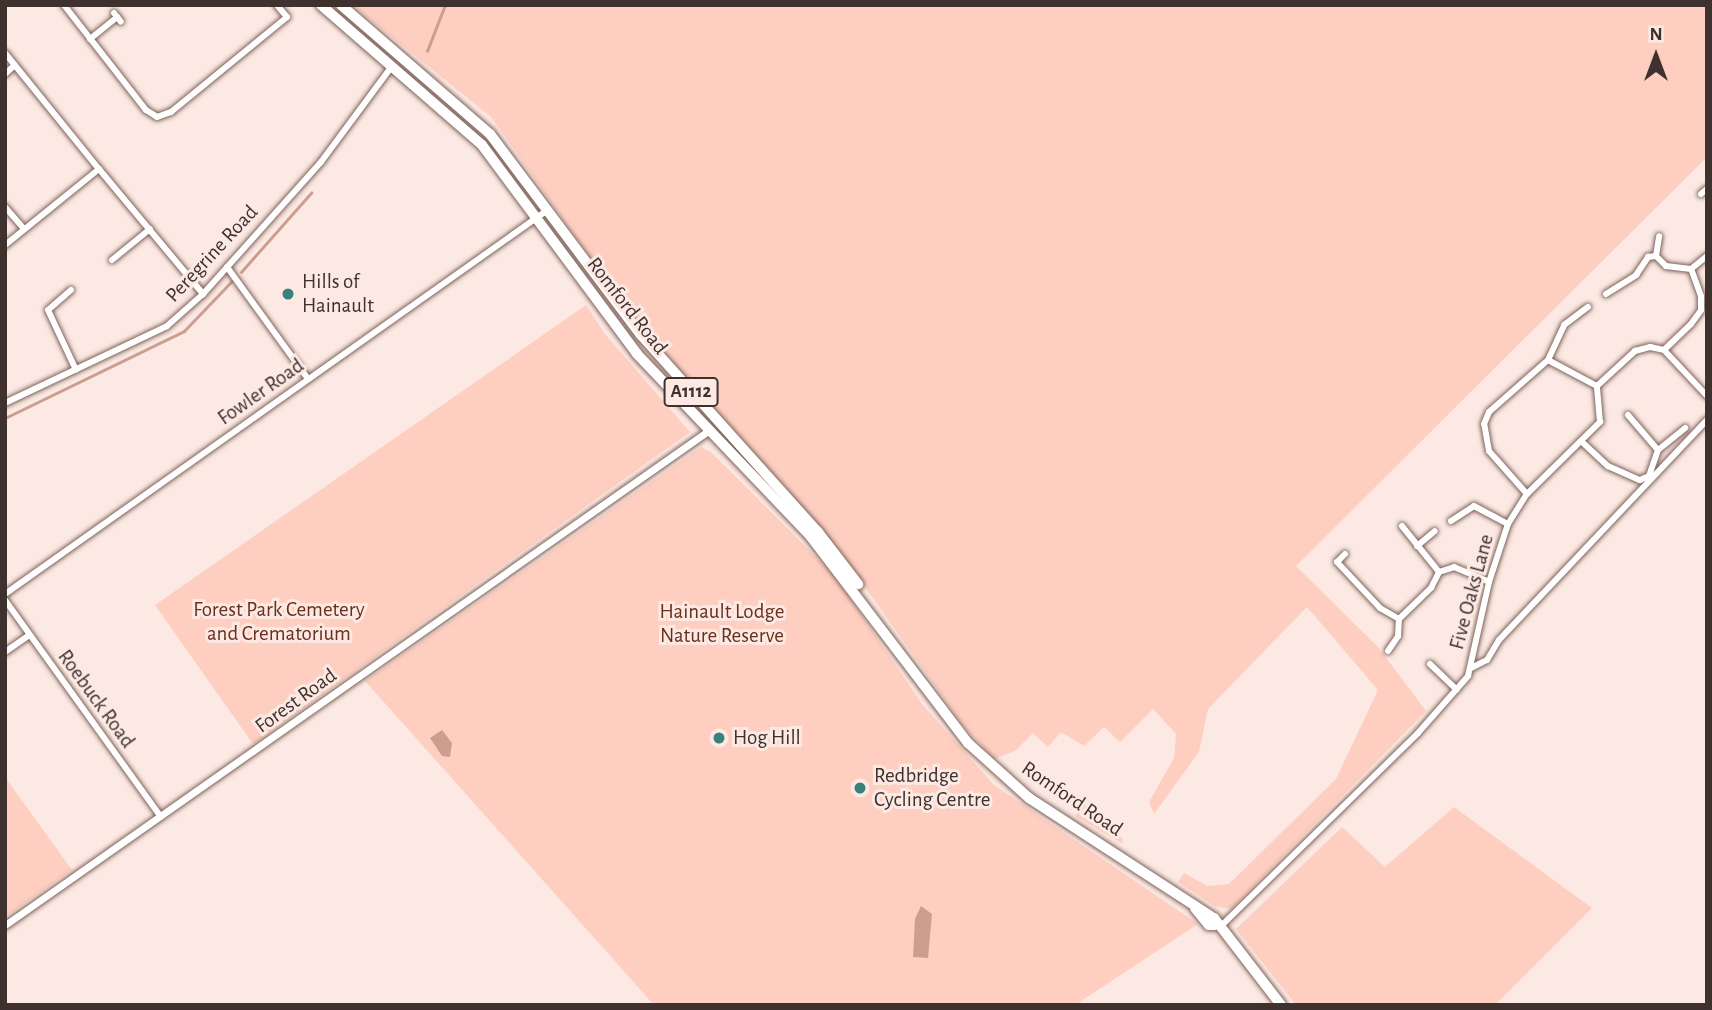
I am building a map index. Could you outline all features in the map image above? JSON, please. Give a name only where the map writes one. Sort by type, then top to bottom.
[{"type":"main road","name":"Romford Road","points":[[321,5],[481,145],[637,354],[811,537],[968,743],[1029,798],[1214,918],[1217,927],[1281,1005]]},
{"type":"main road","name":"Romford Road","points":[[341,5],[464,109],[549,209],[641,335],[818,532],[916,675]]},
{"type":"street","points":[[64,5],[146,110],[158,117],[170,112],[288,16],[277,5]]},
{"type":"street","points":[[90,39],[117,17]]},
{"type":"street","points":[[5,53],[203,294]]},
{"type":"street","points":[[5,74],[15,65]]},
{"type":"street","name":"Peregrine Road","points":[[5,402],[167,326],[203,294],[321,162],[392,66]]},
{"type":"street","points":[[7,240],[99,169]]},
{"type":"street","points":[[5,207],[24,229]]},
{"type":"street","name":"Fowler Road","points":[[5,594],[549,209]]},
{"type":"street","points":[[113,260],[150,229]]},
{"type":"street","points":[[1656,256],[1659,236]]},
{"type":"street","points":[[1656,256],[1666,267],[1691,269],[1707,256]]},
{"type":"street","points":[[1606,294],[1636,275],[1648,257],[1656,256]]},
{"type":"street","points":[[227,267],[308,379]]},
{"type":"street","points":[[1664,350],[1701,310],[1691,269]]},
{"type":"street","points":[[71,290],[48,310],[76,370]]},
{"type":"street","points":[[1527,494],[1489,451],[1484,424],[1489,412],[1548,359],[1564,325],[1588,307]]},
{"type":"street","points":[[1548,359],[1597,386],[1635,351],[1650,346],[1664,350],[1707,396]]},
{"type":"street","name":"Five Oaks Lane","points":[[1217,927],[1457,690],[1471,668],[1489,582],[1508,524],[1527,494],[1600,422],[1597,386]]},
{"type":"street","points":[[1628,415],[1658,450]]},
{"type":"street","name":"Five Oaks Lane","points":[[1471,668],[1488,660],[1499,640],[1707,420]]},
{"type":"street","points":[[1581,440],[1608,466],[1640,480],[1648,476],[1658,450],[1685,428]]},
{"type":"street","name":"Forest Road","points":[[5,925],[708,430]]},
{"type":"street","points":[[1451,521],[1474,506],[1508,524]]},
{"type":"street","points":[[1402,526],[1439,572]]},
{"type":"street","points":[[1417,545],[1435,531]]},
{"type":"street","points":[[1345,554],[1337,562],[1380,608],[1399,619]]},
{"type":"street","points":[[1388,651],[1398,636],[1399,619],[1431,588],[1439,572],[1454,567],[1489,582]]},
{"type":"street","name":"Roebuck Road","points":[[5,600],[28,636],[162,817]]},
{"type":"street","points":[[5,652],[28,636]]},
{"type":"street","points":[[1430,664],[1457,690]]},
{"type":"green space","points":[[352,5],[1707,5],[1707,157],[1296,566],[1378,647],[1426,711],[1231,909],[1214,906],[1178,882],[1184,873],[1207,886],[1229,884],[1336,779],[1378,690],[1307,607],[1208,709],[1199,752],[1154,814],[1149,802],[1174,758],[1176,734],[1153,709],[1120,742],[1104,727],[1084,746],[1061,732],[1048,747],[1033,733],[1015,751],[994,759],[962,724],[836,546],[625,307],[491,117]]},
{"type":"green space","name":"Forest Park Cemetery and Crematorium","points":[[586,305],[605,334],[690,432],[253,744],[155,605]]},
{"type":"green space","name":"Redbridge Cycling Centre","points":[[701,447],[711,452],[835,576],[922,704],[994,785],[1198,924],[1075,1005],[654,1005],[365,681]]},
{"type":"green space","points":[[5,777],[72,870],[5,917]]},
{"type":"green space","points":[[1084,804],[1122,838],[1123,844],[1075,816]]},
{"type":"green space","points":[[1454,807],[1592,908],[1495,1005],[1296,1005],[1236,929],[1342,827],[1385,867]]},
{"type":"shaded area","points":[[442,730],[452,743],[450,757],[442,756],[430,738]]},
{"type":"shaded area","points":[[921,906],[932,914],[928,958],[913,957],[915,919]]},
{"type":"waterway","points":[[427,51],[445,5]]},
{"type":"waterway","points":[[241,272],[311,193]]},
{"type":"waterway","points":[[5,418],[184,331],[232,281]]},
{"type":"place","name":"Hills of Hainault","points":[[288,294]]},
{"type":"place","name":"Hog Hill","points":[[719,738]]},
{"type":"place","name":"Redbridge Cycling Centre","points":[[860,788]]},
{"type":"park label","name":"Hainault Lodge Nature Reserve","points":[[722,624]]}]
